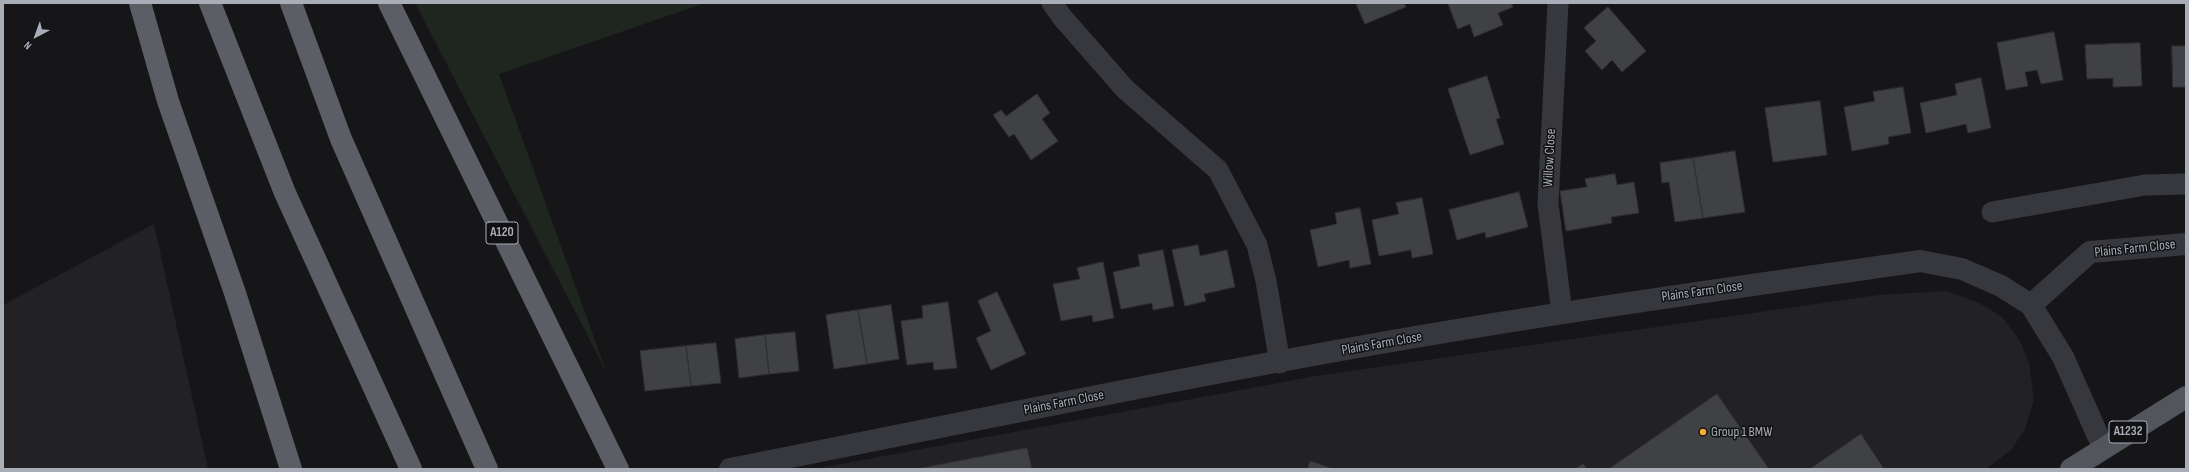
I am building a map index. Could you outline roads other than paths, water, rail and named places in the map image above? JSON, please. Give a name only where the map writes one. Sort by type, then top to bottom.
[{"type":"highway","points":[[140,3],[168,101],[235,293],[291,469]]},
{"type":"highway","points":[[210,3],[285,193],[411,469]]},
{"type":"highway","points":[[291,3],[341,139],[486,469]]},
{"type":"highway","name":"A120","points":[[389,3],[618,469]]},
{"type":"main road","name":"A1232","points":[[2071,469],[2103,447],[2186,397]]},
{"type":"street","name":"Plains Farm Close","points":[[2030,305],[2090,252],[2186,244]]},
{"type":"street","name":"Plains Farm Close","points":[[730,469],[1205,375],[1280,363],[1395,341],[1562,313],[1920,261],[1962,269],[2001,286],[2030,305],[2063,357],[2103,447]]},
{"type":"lane","points":[[1052,3],[1062,17],[1125,89],[1218,170],[1257,245],[1266,282],[1280,363]]},
{"type":"lane","name":"Willow Close","points":[[1558,3],[1548,204],[1562,313]]},
{"type":"lane","points":[[1992,212],[2145,185],[2186,184]]},
{"type":"place","name":"Group 1 BMW","points":[[1703,432]]}]
